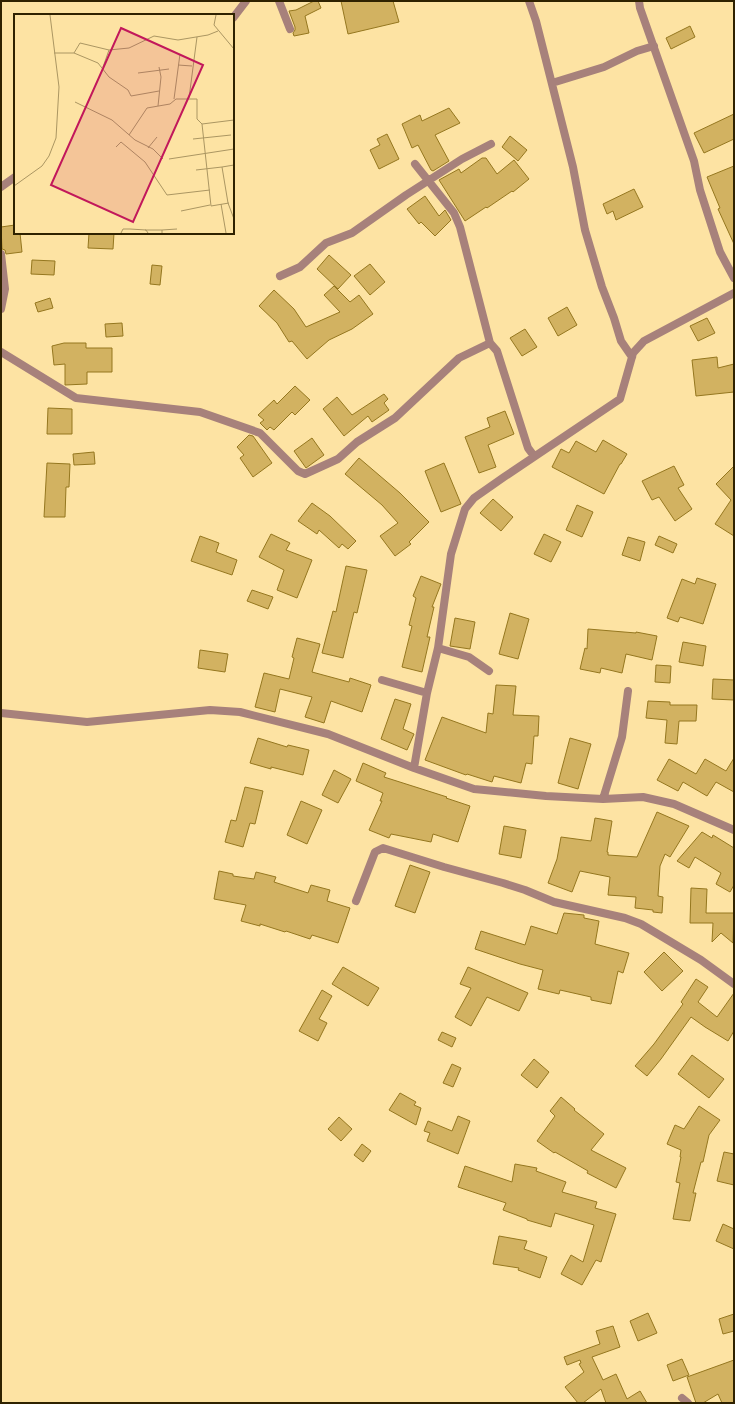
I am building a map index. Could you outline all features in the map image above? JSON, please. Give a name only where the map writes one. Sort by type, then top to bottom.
[{"type":"street","points":[[234,17],[246,1]]},
{"type":"street","points":[[279,1],[290,29]]},
{"type":"street","points":[[528,1],[536,21],[573,167],[584,230],[621,341],[632,357]]},
{"type":"street","points":[[639,1],[640,8],[694,161],[700,190],[720,252],[734,278]]},
{"type":"street","points":[[552,82],[604,67],[637,51],[654,46]]},
{"type":"street","points":[[280,276],[300,267],[326,244],[352,233],[462,158],[491,144]]},
{"type":"street","points":[[415,164],[454,213],[460,227],[490,343],[497,351],[528,448],[534,456]]},
{"type":"street","points":[[1,187],[14,178]]},
{"type":"street","points":[[1,254],[5,289],[1,309]]},
{"type":"street","points":[[414,768],[427,693],[438,648],[451,554],[464,509],[474,498],[620,399],[632,357],[644,341],[734,293]]},
{"type":"street","points":[[1,352],[76,398],[200,412],[260,433],[298,471],[305,474],[338,459],[357,442],[395,418],[459,358],[490,343]]},
{"type":"street","points":[[438,648],[469,657],[489,671]]},
{"type":"street","points":[[382,680],[427,693]]},
{"type":"street","points":[[603,799],[622,737],[628,691]]},
{"type":"street","points":[[1,713],[87,722],[210,710],[240,712],[328,734],[414,768],[474,789],[546,796],[603,799],[643,797],[674,804],[734,830]]},
{"type":"street","points":[[356,901],[375,852],[383,848],[503,883],[554,902],[631,920],[641,924],[701,960],[734,984]]},
{"type":"building","points":[[314,1],[318,1],[321,8],[305,16],[309,33],[294,36],[293,33],[295,27],[289,11],[296,10]]},
{"type":"building","points":[[341,1],[393,1],[399,22],[348,34]]},
{"type":"building","points":[[690,26],[695,37],[671,49],[666,38]]},
{"type":"building","points":[[449,108],[460,123],[435,135],[449,161],[433,171],[431,170],[418,145],[412,148],[402,124],[420,115],[422,121]]},
{"type":"building","points":[[734,114],[734,139],[704,153],[694,133]]},
{"type":"building","points":[[387,134],[399,159],[379,169],[370,150],[380,145],[377,139]]},
{"type":"building","points":[[510,136],[527,150],[518,161],[502,147]]},
{"type":"building","points":[[482,158],[486,158],[497,174],[514,160],[529,179],[513,192],[512,191],[465,221],[439,180],[459,169],[461,173]]},
{"type":"building","points":[[734,166],[734,244],[718,209],[720,208],[707,177]]},
{"type":"building","points":[[634,189],[643,207],[616,220],[613,211],[607,214],[603,204]]},
{"type":"building","points":[[425,196],[439,216],[445,210],[451,220],[435,236],[421,222],[419,224],[407,209]]},
{"type":"building","points":[[14,225],[14,234],[20,234],[22,252],[6,254],[5,250],[2,249],[1,227]]},
{"type":"building","points":[[89,234],[114,234],[113,249],[88,248]]},
{"type":"building","points":[[329,255],[351,275],[338,289],[317,269]]},
{"type":"building","points":[[32,260],[55,261],[54,275],[31,274]]},
{"type":"building","points":[[370,264],[385,282],[370,295],[354,276]]},
{"type":"building","points":[[152,265],[162,266],[160,285],[150,284]]},
{"type":"building","points":[[334,286],[350,302],[359,295],[373,314],[352,329],[329,340],[307,359],[292,341],[289,342],[277,323],[259,306],[274,290],[294,309],[306,327],[340,312],[324,295]]},
{"type":"building","points":[[50,298],[53,308],[38,312],[35,303]]},
{"type":"building","points":[[567,307],[577,325],[558,336],[548,318]]},
{"type":"building","points":[[707,318],[715,333],[698,341],[690,326]]},
{"type":"building","points":[[122,323],[123,336],[106,337],[105,324]]},
{"type":"building","points":[[525,329],[537,347],[522,356],[510,338]]},
{"type":"building","points":[[64,343],[86,343],[86,348],[112,348],[112,372],[87,372],[87,384],[65,385],[65,364],[54,365],[52,346]]},
{"type":"building","points":[[717,357],[718,368],[734,364],[734,392],[696,396],[692,360]]},
{"type":"building","points":[[295,386],[310,400],[295,415],[292,412],[274,430],[270,427],[267,430],[260,423],[264,420],[258,415],[274,400],[277,404]]},
{"type":"building","points":[[384,394],[388,399],[384,403],[389,410],[372,422],[368,416],[344,436],[323,409],[337,397],[352,415]]},
{"type":"building","points":[[48,408],[72,409],[72,434],[47,434]]},
{"type":"building","points":[[505,411],[514,434],[488,445],[496,467],[479,473],[465,437],[490,427],[487,418]]},
{"type":"building","points":[[249,435],[253,436],[272,463],[253,477],[240,458],[244,455],[237,447]]},
{"type":"building","points":[[312,438],[324,455],[306,468],[294,451]]},
{"type":"building","points":[[603,440],[627,454],[604,494],[552,467],[561,449],[569,453],[576,441],[596,452]]},
{"type":"building","points":[[94,452],[95,464],[74,465],[73,454]]},
{"type":"building","points":[[359,458],[400,493],[429,522],[409,542],[411,544],[395,556],[380,536],[398,523],[382,505],[345,474]]},
{"type":"building","points":[[47,463],[70,464],[69,487],[66,487],[65,517],[44,517]]},
{"type":"building","points":[[444,463],[461,504],[441,512],[425,471]]},
{"type":"building","points":[[674,466],[684,485],[678,488],[692,509],[675,521],[659,497],[652,500],[642,481]]},
{"type":"building","points":[[734,466],[734,536],[715,524],[731,500],[716,484]]},
{"type":"building","points":[[493,499],[513,517],[501,531],[480,513]]},
{"type":"building","points":[[312,503],[330,516],[356,541],[348,549],[342,544],[339,548],[319,530],[317,534],[298,521]]},
{"type":"building","points":[[577,505],[593,512],[582,537],[566,530]]},
{"type":"building","points":[[271,534],[290,543],[286,550],[312,560],[297,598],[277,590],[284,570],[259,557]]},
{"type":"building","points":[[544,534],[561,542],[551,562],[534,554]]},
{"type":"building","points":[[200,536],[219,543],[216,552],[237,560],[232,575],[191,561]]},
{"type":"building","points":[[659,536],[677,544],[673,553],[655,545]]},
{"type":"building","points":[[628,537],[645,542],[640,561],[622,555]]},
{"type":"building","points":[[346,566],[367,570],[357,613],[354,612],[343,658],[322,653],[333,611],[336,612]]},
{"type":"building","points":[[421,576],[441,584],[432,607],[434,607],[427,637],[430,637],[422,672],[402,667],[412,626],[409,625],[416,598],[413,596]]},
{"type":"building","points":[[697,578],[716,584],[703,624],[680,617],[678,622],[667,618],[682,579],[695,584]]},
{"type":"building","points":[[252,590],[273,597],[268,609],[247,601]]},
{"type":"building","points":[[510,613],[529,619],[518,659],[499,654]]},
{"type":"building","points":[[455,618],[475,622],[470,649],[450,646]]},
{"type":"building","points":[[588,629],[636,632],[657,636],[652,660],[626,654],[622,673],[601,668],[600,673],[580,669],[585,648],[587,649]]},
{"type":"building","points":[[297,638],[320,644],[312,672],[349,682],[350,678],[371,685],[362,712],[331,701],[324,723],[305,717],[312,697],[280,689],[275,712],[255,707],[264,673],[289,679],[294,658],[292,657]]},
{"type":"building","points":[[683,642],[706,646],[703,666],[679,662]]},
{"type":"building","points":[[200,650],[228,654],[225,672],[198,668]]},
{"type":"building","points":[[656,665],[671,666],[670,683],[655,682]]},
{"type":"building","points":[[713,679],[734,680],[734,700],[712,699]]},
{"type":"building","points":[[496,685],[516,686],[513,715],[539,716],[538,736],[534,736],[532,764],[526,763],[521,783],[494,776],[492,782],[467,774],[466,775],[425,760],[442,717],[486,733],[488,713],[493,714]]},
{"type":"building","points":[[395,699],[411,704],[403,729],[414,734],[407,750],[381,739]]},
{"type":"building","points":[[648,701],[670,702],[670,705],[697,705],[696,721],[679,721],[677,744],[665,743],[667,720],[646,718]]},
{"type":"building","points":[[258,738],[287,747],[288,745],[309,750],[303,775],[271,767],[271,769],[250,763]]},
{"type":"building","points":[[570,738],[591,744],[578,789],[558,783]]},
{"type":"building","points":[[734,758],[734,792],[716,782],[707,796],[683,782],[678,791],[657,780],[669,759],[696,774],[705,759],[726,771]]},
{"type":"building","points":[[363,763],[386,773],[384,777],[470,806],[458,842],[433,834],[431,842],[391,834],[389,838],[369,830],[382,801],[380,801],[383,793],[356,781]]},
{"type":"building","points":[[334,770],[351,779],[338,803],[322,795]]},
{"type":"building","points":[[245,787],[263,791],[255,824],[250,823],[243,847],[225,842],[231,820],[236,821]]},
{"type":"building","points":[[301,801],[322,810],[307,844],[287,835]]},
{"type":"building","points":[[657,812],[689,826],[670,857],[665,854],[660,866],[658,896],[663,897],[662,913],[653,912],[653,910],[635,908],[636,897],[608,895],[610,877],[580,871],[572,892],[548,883],[557,859],[561,837],[591,841],[595,818],[612,821],[607,852],[608,855],[637,857]]},
{"type":"building","points":[[504,826],[526,830],[521,858],[499,854]]},
{"type":"building","points":[[702,832],[712,838],[713,835],[734,848],[734,885],[730,892],[716,884],[721,873],[695,857],[689,868],[677,861]]},
{"type":"building","points":[[410,865],[430,872],[415,913],[395,906]]},
{"type":"building","points":[[219,871],[233,874],[233,876],[254,879],[256,872],[276,877],[274,882],[308,893],[311,885],[330,890],[327,901],[350,908],[338,943],[312,935],[310,939],[260,924],[260,926],[241,921],[246,905],[214,899]]},
{"type":"building","points":[[691,888],[707,889],[706,913],[734,913],[733,943],[721,933],[712,942],[713,923],[690,923]]},
{"type":"building","points":[[564,913],[584,915],[584,918],[599,921],[595,944],[629,953],[623,973],[618,971],[611,1004],[591,1000],[591,997],[560,990],[559,994],[538,989],[543,970],[475,949],[481,931],[525,945],[531,926],[557,934]]},
{"type":"building","points":[[664,952],[683,971],[662,991],[644,972]]},
{"type":"building","points":[[343,967],[379,988],[368,1006],[332,984]]},
{"type":"building","points":[[468,967],[528,993],[519,1011],[487,997],[471,1026],[455,1017],[471,988],[460,984]]},
{"type":"building","points":[[696,979],[708,987],[698,1002],[717,1017],[734,993],[734,1031],[728,1041],[691,1017],[647,1076],[635,1066],[654,1044],[683,1004],[681,1002]]},
{"type":"building","points":[[322,990],[332,996],[319,1019],[327,1023],[318,1041],[299,1031]]},
{"type":"building","points":[[442,1032],[456,1038],[452,1047],[438,1040]]},
{"type":"building","points":[[692,1055],[724,1079],[709,1098],[678,1074]]},
{"type":"building","points":[[534,1059],[549,1072],[537,1088],[521,1075]]},
{"type":"building","points":[[452,1064],[461,1068],[453,1087],[443,1083]]},
{"type":"building","points":[[400,1093],[416,1102],[414,1105],[421,1108],[416,1125],[389,1110]]},
{"type":"building","points":[[561,1097],[575,1109],[574,1110],[604,1134],[591,1150],[626,1168],[616,1188],[587,1173],[588,1171],[555,1152],[554,1153],[537,1141],[555,1116],[550,1111]]},
{"type":"building","points":[[699,1106],[720,1120],[709,1135],[703,1162],[701,1162],[693,1193],[696,1193],[690,1221],[673,1219],[680,1183],[676,1182],[681,1150],[667,1144],[675,1125],[684,1129]]},
{"type":"building","points":[[458,1116],[470,1121],[458,1154],[427,1141],[430,1133],[424,1131],[428,1121],[452,1131]]},
{"type":"building","points":[[339,1117],[352,1129],[341,1141],[328,1129]]},
{"type":"building","points":[[362,1144],[371,1151],[363,1162],[354,1155]]},
{"type":"building","points":[[724,1152],[734,1154],[734,1185],[717,1181]]},
{"type":"building","points":[[515,1164],[537,1168],[536,1171],[566,1182],[562,1192],[597,1202],[595,1208],[616,1214],[601,1262],[596,1260],[582,1285],[561,1274],[571,1255],[583,1262],[594,1225],[555,1213],[551,1227],[527,1220],[503,1210],[506,1203],[458,1187],[465,1166],[512,1182]]},
{"type":"building","points":[[723,1224],[734,1229],[734,1249],[716,1241]]},
{"type":"building","points":[[499,1236],[527,1241],[524,1249],[547,1257],[540,1278],[518,1270],[519,1268],[493,1264]]},
{"type":"building","points":[[648,1313],[657,1333],[638,1341],[630,1321]]},
{"type":"building","points":[[734,1314],[734,1331],[723,1334],[719,1319]]},
{"type":"building","points":[[613,1326],[620,1347],[592,1357],[603,1380],[616,1374],[627,1399],[640,1391],[647,1403],[606,1403],[601,1389],[583,1403],[578,1403],[565,1387],[584,1372],[579,1364],[581,1363],[580,1360],[567,1365],[564,1357],[600,1344],[596,1331]]},
{"type":"building","points":[[682,1359],[689,1375],[673,1381],[667,1365]]},
{"type":"building","points":[[734,1360],[734,1403],[722,1403],[718,1394],[703,1403],[696,1403],[687,1377]]}]
